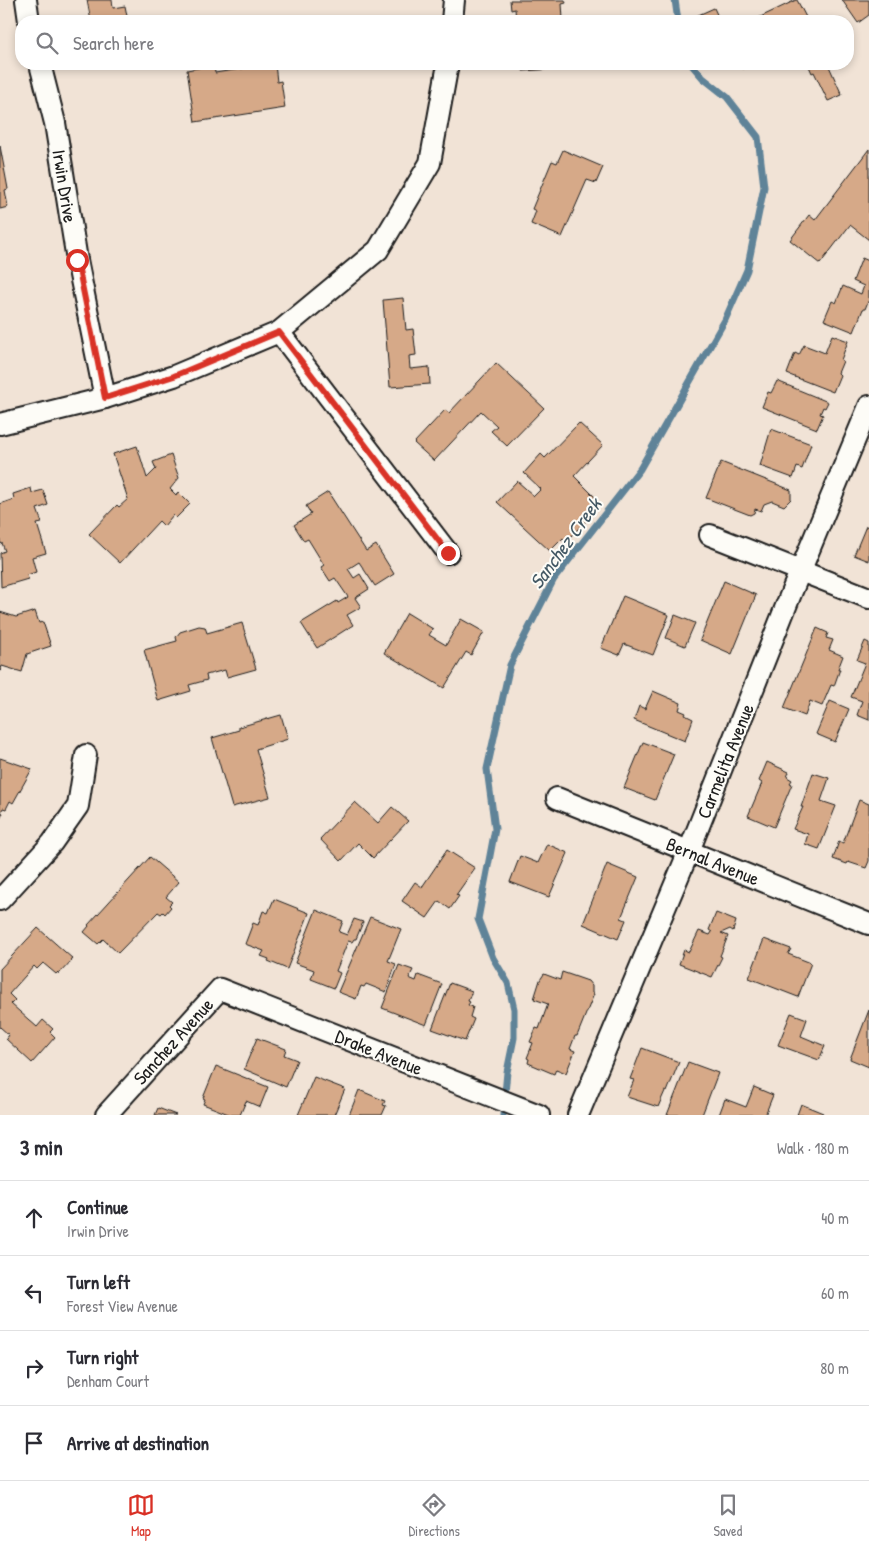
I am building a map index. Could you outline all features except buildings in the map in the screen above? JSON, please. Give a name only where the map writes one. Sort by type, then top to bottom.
[{"type":"street","points":[[26,0],[28,15]]},
{"type":"street","points":[[453,15],[454,0]]},
{"type":"street","name":"Irwin Drive","points":[[42,70],[55,123],[77,260],[105,398]]},
{"type":"street","points":[[0,424],[105,398],[174,376],[279,332],[378,250],[430,163],[447,70]]},
{"type":"street","points":[[279,332],[448,553]]},
{"type":"street","name":"Carmelita Avenue","points":[[578,1115],[689,851],[801,570],[869,406]]},
{"type":"street","points":[[710,535],[869,598]]},
{"type":"street","points":[[0,900],[52,843],[78,806],[86,755]]},
{"type":"street","name":"Bernal Avenue","points":[[557,798],[869,924]]},
{"type":"street","name":"Drake Avenue","points":[[220,989],[531,1112]]},
{"type":"street","name":"Sanchez Avenue","points":[[106,1115],[220,989]]},
{"type":"waterway","name":"Sanchez Creek","points":[[675,0],[677,15]]},
{"type":"waterway","name":"Sanchez Creek","points":[[503,1115],[507,1072],[514,1038],[514,1009],[508,983],[493,958],[478,919],[495,829],[487,769],[510,665],[554,579],[640,469],[725,320],[747,270],[764,187],[758,137],[727,97],[703,78],[696,70]]},
{"type":"route","points":[[77,260],[105,398],[174,376],[279,332],[448,553]]}]
